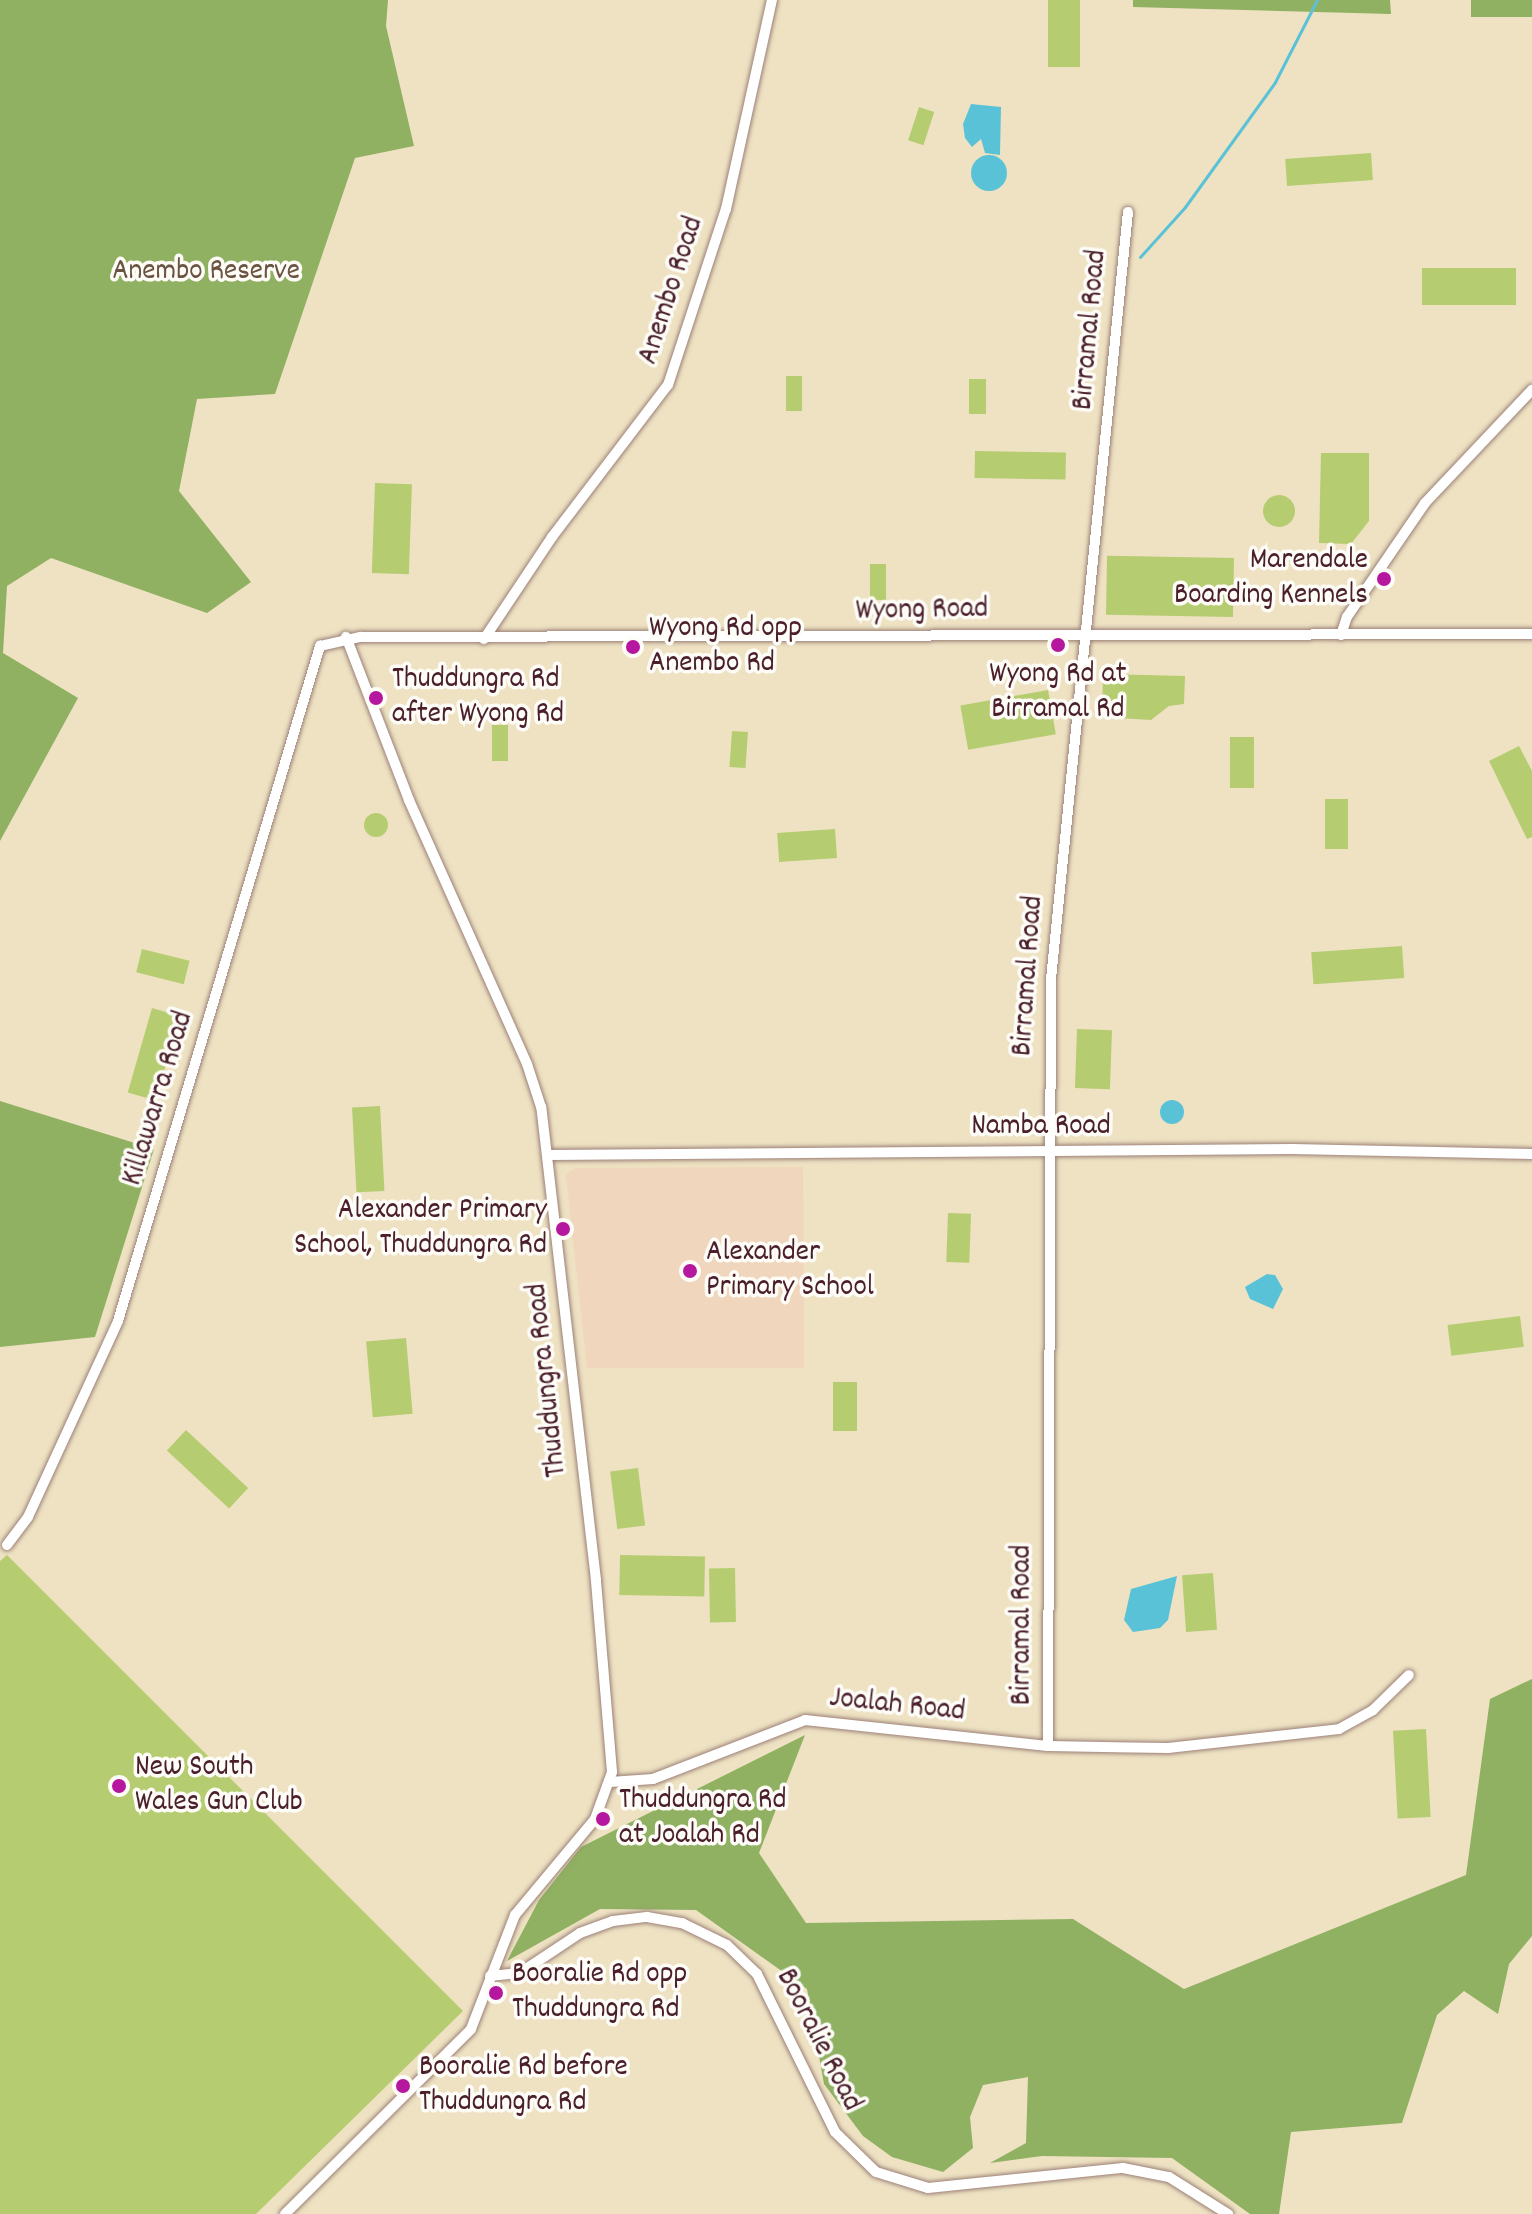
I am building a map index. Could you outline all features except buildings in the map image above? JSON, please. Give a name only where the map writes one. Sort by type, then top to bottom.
[{"type":"street","name":"Anembo Road","points":[[484,639],[552,537],[668,385],[726,209],[772,0]]},
{"type":"street","name":"Birramal Road","points":[[1048,1746],[1051,979],[1089,634],[1128,212]]},
{"type":"street","points":[[1341,635],[1347,617],[1425,503],[1532,390]]},
{"type":"street","name":"Wyong Road","points":[[318,651],[346,637],[1532,634]]},
{"type":"street","name":"Thuddungra Road","points":[[346,637],[409,800],[527,1064],[549,1155],[596,1580],[610,1782],[595,1819],[523,1903],[490,1976]]},
{"type":"street","name":"Killawarra Road","points":[[7,1545],[28,1517],[118,1321],[318,651]]},
{"type":"street","name":"Namba Road","points":[[549,1155],[1048,1152],[1532,1154]]},
{"type":"street","name":"Joalah Road","points":[[610,1782],[653,1779],[805,1720],[1048,1746],[1168,1748],[1339,1729],[1373,1710],[1409,1675]]},
{"type":"street","name":"Booralie Road","points":[[490,1976],[520,1973],[580,1933],[613,1921],[647,1917],[682,1923],[727,1945],[757,1974],[835,2132],[876,2172],[940,2188],[1123,2168],[1169,2177],[1228,2214]]},
{"type":"street","points":[[285,2214],[463,2039],[478,2015],[490,1976]]},
{"type":"shaded area","name":"Alexander Primary School","points":[[803,1167],[804,1368],[587,1368],[566,1175],[575,1168]]},
{"type":"green space","name":"Anembo Reserve","points":[[0,0],[388,0],[386,26],[414,146],[355,158],[275,394],[197,399],[179,491],[251,582],[207,613],[51,558],[7,586],[3,653],[78,698],[0,841]]},
{"type":"green space","points":[[1048,0],[1080,0],[1080,67],[1048,67]]},
{"type":"green space","points":[[1133,0],[1390,0],[1391,14],[1133,7]]},
{"type":"green space","points":[[1471,0],[1532,0],[1532,17],[1471,17]]},
{"type":"green space","points":[[919,107],[934,112],[923,145],[908,140]]},
{"type":"green space","points":[[1371,153],[1373,180],[1287,186],[1285,159]]},
{"type":"green space","points":[[1422,268],[1516,268],[1516,305],[1422,305]]},
{"type":"green space","points":[[786,376],[802,376],[802,411],[786,411]]},
{"type":"green space","points":[[969,379],[986,379],[986,414],[969,414]]},
{"type":"green space","points":[[975,451],[1066,453],[1066,480],[975,478]]},
{"type":"green space","points":[[1321,453],[1369,453],[1369,521],[1351,544],[1319,543]]},
{"type":"green space","points":[[375,483],[412,484],[409,574],[372,573]]},
{"type":"green space","points":[[1279,495],[1291,499],[1295,511],[1291,523],[1279,527],[1267,523],[1263,511],[1267,499]]},
{"type":"green space","points":[[1107,556],[1234,558],[1233,617],[1106,615]]},
{"type":"green space","points":[[870,564],[886,564],[886,600],[870,600]]},
{"type":"green space","points":[[1103,674],[1185,676],[1184,704],[1169,706],[1151,720],[1102,717]]},
{"type":"green space","points":[[1048,690],[1056,734],[968,750],[960,705]]},
{"type":"green space","points":[[492,725],[508,725],[508,761],[492,761]]},
{"type":"green space","points":[[732,731],[748,732],[745,768],[729,767]]},
{"type":"green space","points":[[1230,737],[1254,737],[1254,788],[1230,788]]},
{"type":"green space","points":[[1519,746],[1532,771],[1532,837],[1527,839],[1489,761]]},
{"type":"green space","points":[[1325,799],[1348,799],[1348,849],[1325,849]]},
{"type":"green space","points":[[376,813],[387,820],[388,825],[381,836],[376,837],[365,830],[364,825],[371,814]]},
{"type":"green space","points":[[835,829],[837,858],[779,862],[777,833]]},
{"type":"green space","points":[[1402,946],[1404,978],[1313,984],[1311,952]]},
{"type":"green space","points":[[142,949],[190,961],[184,984],[136,972]]},
{"type":"green space","points":[[152,1008],[180,1016],[156,1101],[128,1093]]},
{"type":"green space","points":[[1077,1029],[1112,1030],[1110,1089],[1075,1088]]},
{"type":"green space","points":[[0,1101],[154,1149],[95,1337],[0,1347]]},
{"type":"green space","points":[[380,1106],[384,1191],[356,1192],[352,1107]]},
{"type":"green space","points":[[948,1213],[971,1214],[969,1263],[946,1262]]},
{"type":"green space","points":[[1520,1316],[1524,1347],[1451,1356],[1448,1325]]},
{"type":"green space","points":[[406,1338],[413,1414],[373,1417],[366,1341]]},
{"type":"green space","points":[[833,1382],[857,1382],[857,1431],[833,1431]]},
{"type":"green space","points":[[186,1430],[248,1488],[229,1508],[167,1450]]},
{"type":"green space","points":[[638,1468],[645,1526],[617,1529],[610,1471]]},
{"type":"green space","name":"New South Wales Gun Club","points":[[7,1555],[463,2011],[256,2214],[0,2214],[0,1561]]},
{"type":"green space","points":[[620,1555],[705,1556],[704,1596],[619,1595]]},
{"type":"green space","points":[[709,1568],[735,1568],[736,1622],[710,1622]]},
{"type":"green space","points":[[1213,1573],[1217,1630],[1186,1632],[1182,1575]]},
{"type":"green space","points":[[1532,1679],[1532,1936],[1509,1964],[1498,2014],[1464,1991],[1437,2015],[1402,2123],[1291,2132],[1279,2214],[1250,2214],[1172,2158],[1042,2156],[990,2163],[1026,2143],[1028,2077],[983,2085],[970,2117],[973,2148],[943,2172],[892,2157],[863,2136],[824,2084],[807,1989],[696,1910],[600,1909],[507,1961],[539,1900],[581,1847],[805,1735],[759,1853],[806,1923],[1073,1919],[1184,1989],[1466,1875],[1490,1699]]},
{"type":"green space","points":[[1426,1729],[1431,1817],[1398,1819],[1393,1731]]},
{"type":"water","points":[[971,104],[1001,107],[1000,155],[985,153],[981,139],[972,147],[965,138],[963,124]]},
{"type":"water","points":[[989,155],[1002,160],[1007,173],[1002,186],[989,191],[976,186],[971,173],[976,160]]},
{"type":"water","points":[[1172,1100],[1183,1107],[1184,1112],[1177,1123],[1172,1124],[1161,1117],[1160,1112],[1167,1101]]},
{"type":"water","points":[[1267,1274],[1275,1275],[1283,1289],[1273,1309],[1250,1299],[1245,1287]]},
{"type":"water","points":[[1177,1576],[1168,1620],[1160,1628],[1133,1632],[1124,1620],[1131,1589]]},
{"type":"waterway","points":[[1140,257],[1185,207],[1275,82],[1317,0]]},
{"type":"place","name":"Marendale Boarding Kennels","points":[[1384,579]]},
{"type":"place","name":"Wyong Rd at Birramal Rd","points":[[1058,645]]},
{"type":"place","name":"Wyong Rd opp Anembo Rd","points":[[633,647]]},
{"type":"place","name":"Thuddungra Rd after Wyong Rd","points":[[376,698]]},
{"type":"place","name":"Alexander Primary School, Thuddungra Rd","points":[[563,1229]]},
{"type":"place","name":"Alexander Primary School","points":[[690,1271]]},
{"type":"place","name":"New South Wales Gun Club","points":[[119,1786]]},
{"type":"place","name":"Thuddungra Rd at Joalah Rd","points":[[603,1819]]},
{"type":"place","name":"Booralie Rd opp Thuddungra Rd","points":[[496,1993]]},
{"type":"place","name":"Booralie Rd before Thuddungra Rd","points":[[403,2086]]}]
